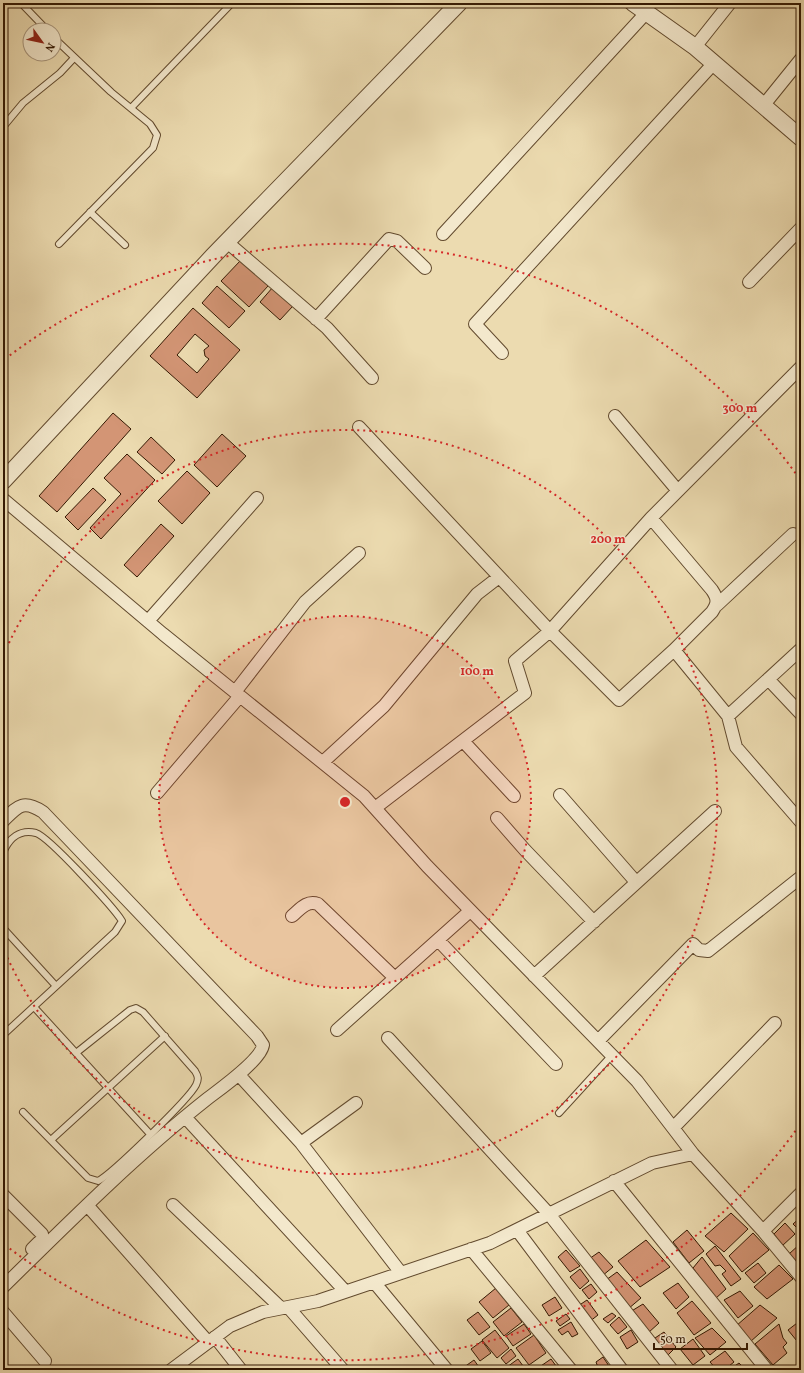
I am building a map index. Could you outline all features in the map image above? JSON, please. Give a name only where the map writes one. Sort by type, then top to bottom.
[{"type":"street","points":[[3,481],[227,242],[459,3]]},
{"type":"street","points":[[633,3],[695,47],[801,138]]},
{"type":"street","points":[[695,47],[730,3]]},
{"type":"street","points":[[443,234],[646,13]]},
{"type":"street","points":[[763,106],[801,59]]},
{"type":"street","points":[[502,353],[475,324],[714,63]]},
{"type":"street","points":[[749,282],[801,228]]},
{"type":"street","points":[[316,319],[389,239],[397,241],[425,268]]},
{"type":"street","points":[[227,242],[336,336],[372,378]]},
{"type":"street","points":[[375,808],[525,693],[515,661],[550,631],[651,518],[801,366]]},
{"type":"street","points":[[615,416],[678,491]]},
{"type":"street","points":[[359,427],[550,631],[619,700],[674,650],[717,605],[793,534]]},
{"type":"street","points":[[148,621],[257,498]]},
{"type":"street","points":[[3,499],[148,621],[364,796],[470,911],[637,1081],[693,1154],[763,1231],[801,1277]]},
{"type":"street","points":[[651,518],[712,590],[718,600],[717,605]]},
{"type":"street","points":[[157,793],[238,694],[305,602],[359,553]]},
{"type":"street","points":[[323,762],[384,706],[477,594],[499,577]]},
{"type":"street","points":[[728,716],[801,649]]},
{"type":"street","points":[[674,650],[728,716],[736,747],[801,822]]},
{"type":"street","points":[[768,680],[801,714]]},
{"type":"street","points":[[463,741],[514,796]]},
{"type":"street","points":[[560,795],[636,882]]},
{"type":"street","points":[[3,821],[21,805],[29,804],[43,812],[257,1036],[263,1045],[262,1050],[239,1075],[185,1117],[87,1206],[3,1287]]},
{"type":"street","points":[[534,976],[715,811]]},
{"type":"street","points":[[497,818],[525,850],[594,922]]},
{"type":"street","points":[[598,1041],[693,944],[699,950],[708,951],[801,877]]},
{"type":"street","points":[[292,916],[307,903],[313,902],[318,904],[395,978]]},
{"type":"street","points":[[337,1030],[470,911]]},
{"type":"street","points":[[438,940],[556,1064]]},
{"type":"street","points":[[673,1128],[775,1023]]},
{"type":"street","points":[[388,1038],[549,1214],[672,1370]]},
{"type":"street","points":[[239,1075],[301,1143],[401,1273]]},
{"type":"street","points":[[301,1143],[356,1103]]},
{"type":"street","points":[[185,1117],[345,1291]]},
{"type":"street","points":[[174,1369],[230,1326],[263,1312],[318,1300],[490,1243],[652,1163],[693,1154]]},
{"type":"street","points":[[614,1182],[767,1370]]},
{"type":"street","points":[[763,1231],[801,1193]]},
{"type":"street","points":[[3,1195],[40,1230],[42,1237],[39,1243],[3,1276]]},
{"type":"street","points":[[174,1205],[284,1307],[343,1370]]},
{"type":"street","points":[[87,1206],[241,1370]]},
{"type":"street","points":[[517,1230],[622,1370]]},
{"type":"street","points":[[471,1249],[571,1370]]},
{"type":"street","points":[[374,1282],[447,1370]]},
{"type":"street","points":[[3,1312],[45,1361]]},
{"type":"lane","points":[[21,3],[39,22]]},
{"type":"lane","points":[[131,108],[232,3]]},
{"type":"lane","points":[[60,244],[153,148],[156,143],[157,134],[150,124],[62,46]]},
{"type":"lane","points":[[3,127],[23,103],[60,73],[74,58]]},
{"type":"lane","points":[[90,212],[126,245]]},
{"type":"lane","points":[[3,853],[9,840],[21,832],[37,834],[48,841],[73,866],[122,921],[115,932],[3,1035]]},
{"type":"lane","points":[[3,928],[56,986]]},
{"type":"lane","points":[[34,1007],[150,1134]]},
{"type":"lane","points":[[23,1112],[88,1178],[98,1181],[150,1134],[191,1092],[195,1087],[198,1077],[195,1071],[139,1008],[133,1008],[76,1053]]},
{"type":"lane","points":[[51,1140],[165,1036]]},
{"type":"lane","points":[[558,1113],[612,1055]]},
{"type":"building","points":[[241,260],[268,286],[249,307],[221,281]]},
{"type":"building","points":[[217,286],[245,311],[229,328],[202,303]]},
{"type":"building","points":[[273,287],[293,306],[280,320],[260,302]]},
{"type":"building","points":[[193,308],[240,350],[197,398],[150,356]],"holes":[[[195,334],[209,346],[204,350],[205,356],[209,359],[197,373],[177,355]]]},
{"type":"building","points":[[113,413],[131,429],[57,512],[39,496]]},
{"type":"building","points":[[222,434],[246,456],[217,487],[194,465]]},
{"type":"building","points":[[151,437],[175,460],[162,474],[137,452]]},
{"type":"building","points":[[127,454],[155,480],[101,539],[90,528],[121,494],[104,478]]},
{"type":"building","points":[[187,471],[210,493],[182,524],[158,501]]},
{"type":"building","points":[[93,488],[106,500],[78,530],[65,517]]},
{"type":"building","points":[[161,524],[174,536],[137,577],[124,565]]},
{"type":"building","points":[[731,1213],[748,1229],[724,1252],[705,1236]]},
{"type":"building","points":[[801,1217],[801,1232],[793,1224]]},
{"type":"building","points":[[785,1223],[795,1234],[782,1246],[774,1234]]},
{"type":"building","points":[[687,1230],[704,1251],[689,1263],[673,1242]]},
{"type":"building","points":[[753,1233],[769,1250],[742,1272],[729,1256]]},
{"type":"building","points":[[646,1240],[670,1267],[640,1287],[618,1261]]},
{"type":"building","points":[[801,1243],[801,1268],[789,1254]]},
{"type":"building","points":[[715,1246],[741,1279],[731,1286],[722,1274],[726,1271],[720,1265],[715,1266],[706,1254]]},
{"type":"building","points":[[566,1250],[580,1266],[570,1272],[558,1257]]},
{"type":"building","points":[[599,1252],[613,1267],[602,1276],[589,1259]]},
{"type":"building","points":[[702,1257],[726,1289],[715,1299],[693,1268]]},
{"type":"building","points":[[758,1263],[766,1273],[754,1283],[745,1273]]},
{"type":"building","points":[[779,1265],[793,1279],[767,1299],[754,1287]]},
{"type":"building","points":[[580,1269],[589,1281],[580,1289],[570,1277]]},
{"type":"building","points":[[617,1272],[641,1298],[628,1309],[606,1280]]},
{"type":"building","points":[[678,1283],[689,1297],[676,1309],[663,1293]]},
{"type":"building","points":[[591,1284],[597,1292],[589,1299],[582,1290]]},
{"type":"building","points":[[496,1288],[509,1305],[493,1318],[479,1302]]},
{"type":"building","points":[[740,1291],[753,1306],[738,1318],[724,1300]]},
{"type":"building","points":[[555,1297],[562,1308],[549,1316],[542,1305]]},
{"type":"building","points":[[587,1300],[598,1315],[589,1322],[578,1306]]},
{"type":"building","points":[[692,1301],[711,1323],[694,1335],[677,1313]]},
{"type":"building","points":[[643,1304],[659,1323],[648,1333],[630,1312]]},
{"type":"building","points":[[760,1305],[777,1318],[750,1342],[736,1326]]},
{"type":"building","points":[[511,1308],[522,1322],[504,1336],[493,1322]]},
{"type":"building","points":[[478,1312],[490,1327],[479,1335],[467,1320]]},
{"type":"building","points":[[612,1313],[616,1316],[608,1323],[603,1319]]},
{"type":"building","points":[[566,1314],[570,1319],[560,1326],[556,1321]]},
{"type":"building","points":[[619,1317],[627,1327],[618,1334],[610,1325]]},
{"type":"building","points":[[801,1320],[801,1346],[788,1330]]},
{"type":"building","points":[[571,1322],[578,1334],[572,1337],[568,1331],[562,1335],[558,1330]]},
{"type":"building","points":[[524,1324],[531,1334],[513,1346],[506,1336]]},
{"type":"building","points":[[779,1324],[783,1338],[787,1343],[783,1347],[787,1353],[773,1365],[755,1344]]},
{"type":"building","points":[[712,1328],[726,1342],[710,1355],[695,1338]]},
{"type":"building","points":[[495,1330],[509,1348],[497,1358],[482,1340]]},
{"type":"building","points":[[631,1330],[638,1342],[627,1349],[620,1337]]},
{"type":"building","points":[[664,1332],[676,1347],[666,1357],[652,1340]]},
{"type":"building","points":[[534,1335],[546,1353],[529,1365],[516,1348]]},
{"type":"building","points":[[693,1339],[705,1356],[693,1365],[680,1349]]},
{"type":"building","points":[[482,1341],[491,1353],[480,1361],[471,1349]]},
{"type":"building","points":[[511,1349],[516,1356],[506,1364],[501,1358]]},
{"type":"building","points":[[725,1351],[734,1362],[724,1370],[717,1370],[710,1362]]},
{"type":"building","points":[[603,1357],[609,1366],[603,1370],[599,1370],[596,1362]]},
{"type":"building","points":[[518,1359],[526,1370],[510,1370],[507,1367]]},
{"type":"building","points":[[551,1359],[559,1370],[535,1370]]},
{"type":"building","points":[[474,1360],[481,1370],[460,1370]]},
{"type":"building","points":[[739,1363],[746,1370],[729,1370]]}]
